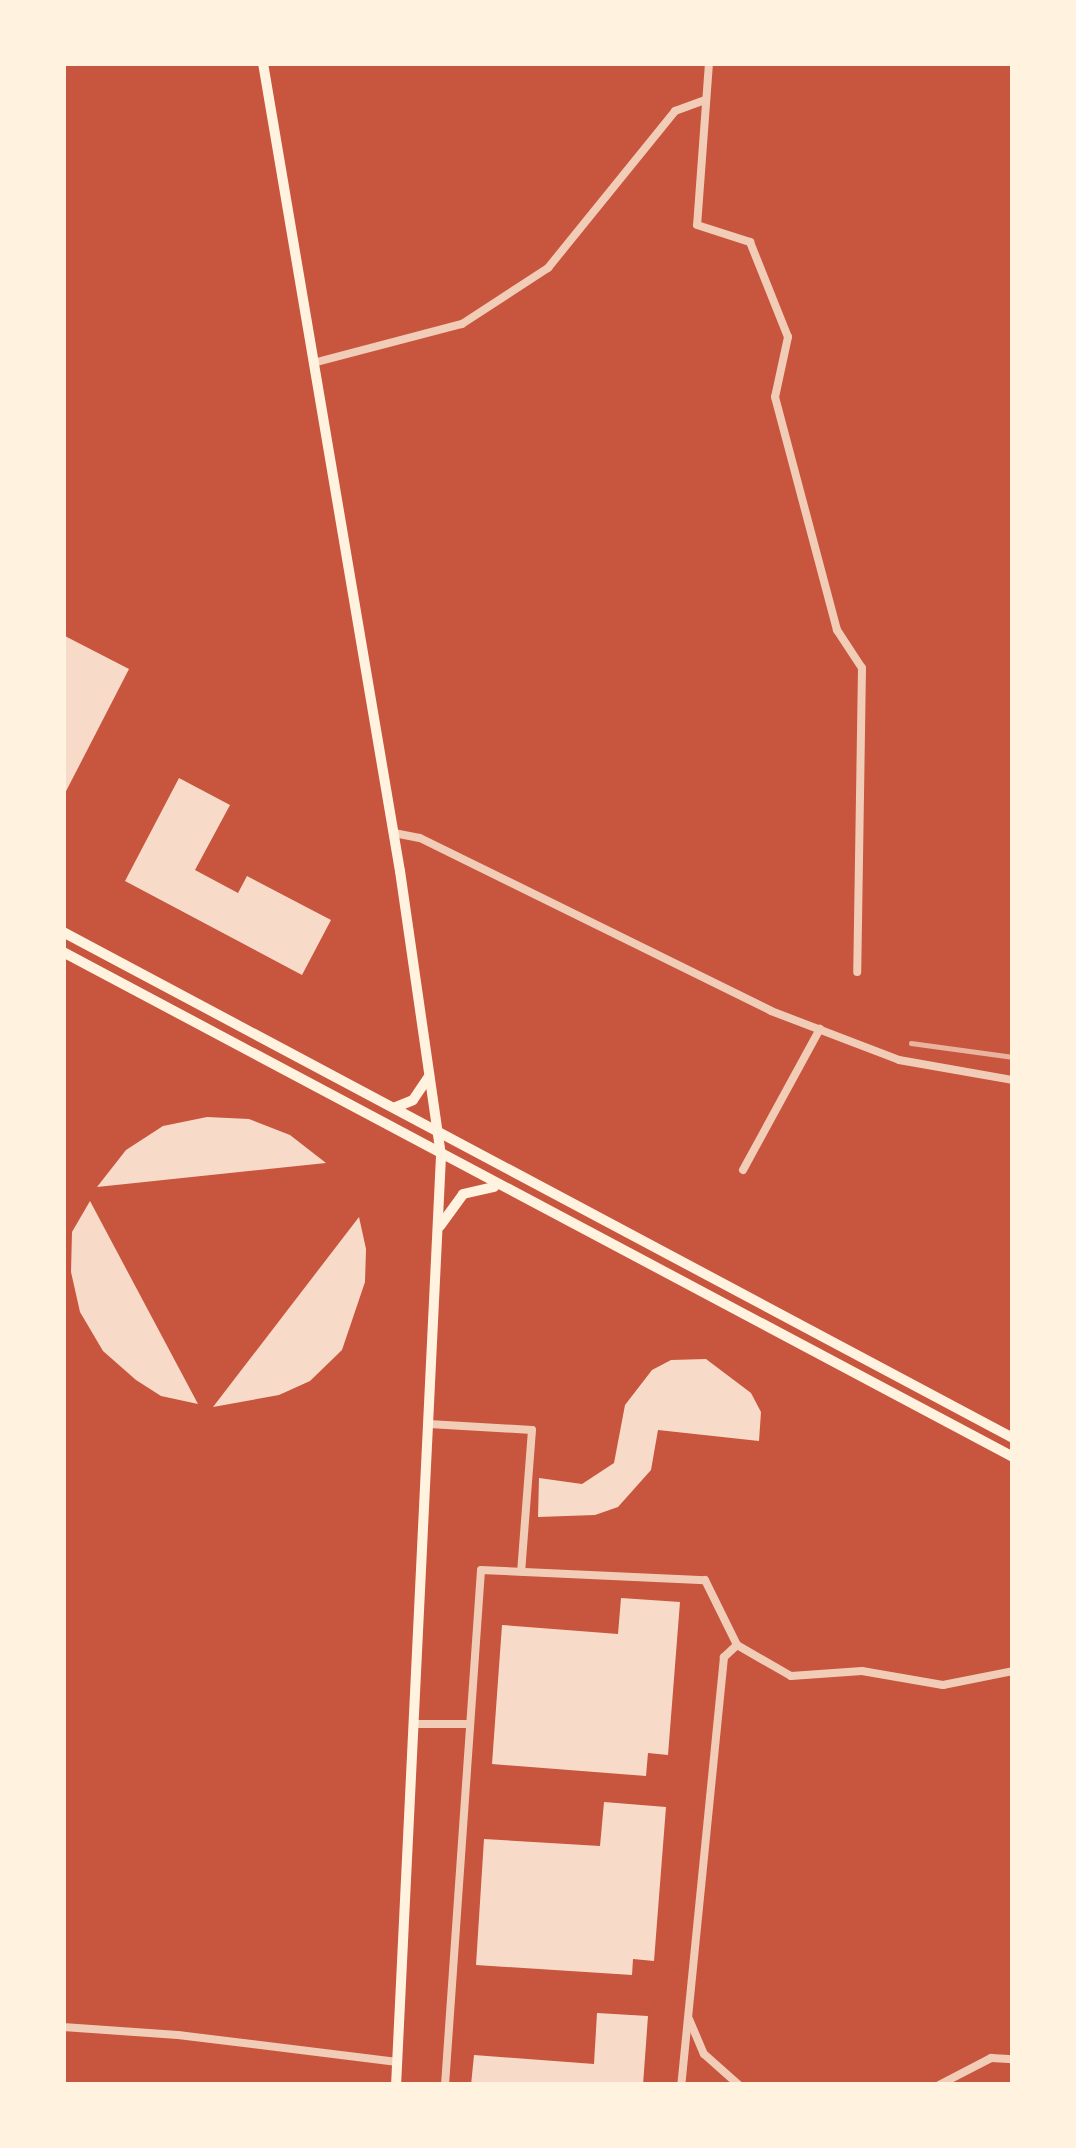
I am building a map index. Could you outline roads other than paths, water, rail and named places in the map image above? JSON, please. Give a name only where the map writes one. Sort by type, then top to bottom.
[{"type":"main road","points":[[263,63],[442,1156],[396,2085]]},
{"type":"main road","points":[[63,932],[1013,1438]]},
{"type":"main road","points":[[63,952],[1013,1457]]},
{"type":"main road","points":[[394,1108],[412,1100],[430,1073]]},
{"type":"main road","points":[[438,1228],[464,1195],[499,1187]]},
{"type":"street","points":[[709,63],[697,225],[750,242],[788,337],[775,397],[837,630],[862,668],[857,971]]},
{"type":"street","points":[[313,363],[462,324],[548,268],[675,112],[706,99]]},
{"type":"street","points":[[392,832],[420,838],[820,1029],[899,1060],[1013,1080]]},
{"type":"street","points":[[742,1170],[820,1029]]},
{"type":"street","points":[[428,1424],[532,1430],[521,1572]]},
{"type":"street","points":[[445,2085],[481,1570],[705,1580],[737,1645],[791,1676],[862,1670],[943,1685],[1013,1671]]},
{"type":"street","points":[[680,2085],[724,1657],[737,1645]]},
{"type":"street","points":[[414,1724],[470,1724]]},
{"type":"street","points":[[688,2018],[704,2054],[739,2085]]},
{"type":"street","points":[[63,2027],[178,2035],[397,2062]]},
{"type":"street","points":[[939,2085],[991,2058],[1013,2059]]},
{"type":"railway","points":[[911,1043],[1013,1057]]}]
